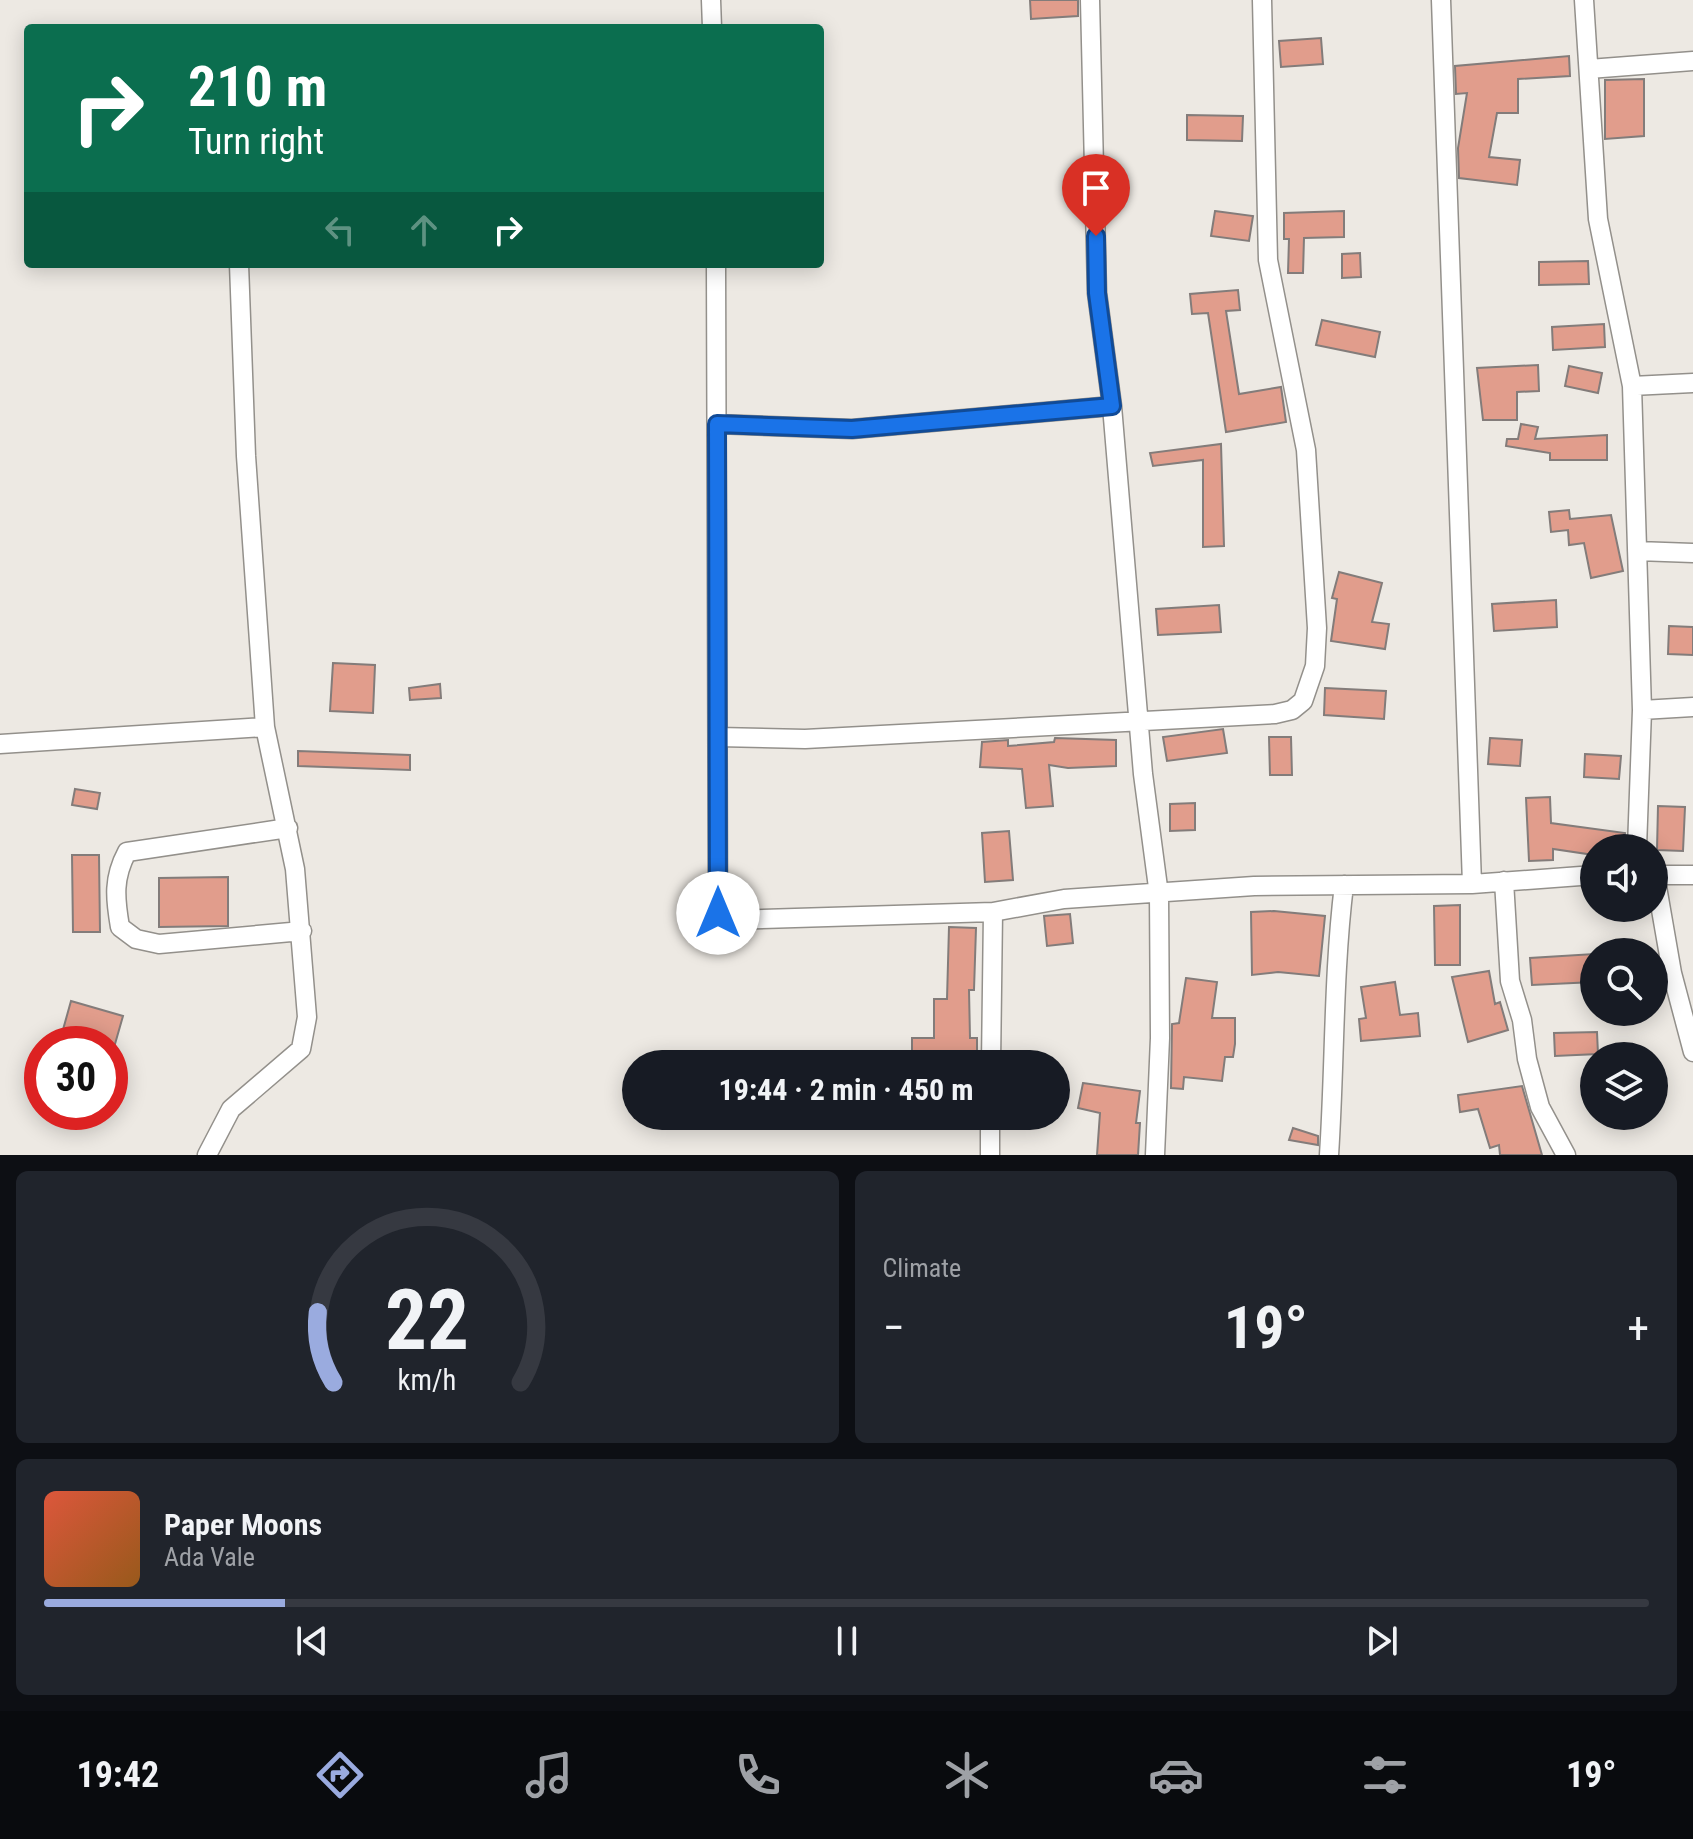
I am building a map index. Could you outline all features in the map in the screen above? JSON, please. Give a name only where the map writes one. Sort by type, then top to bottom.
[{"type":"street","points":[[711,0],[712,24]]},
{"type":"street","points":[[1090,0],[1097,293],[1112,406],[1143,774],[1159,895],[1160,1038],[1155,1155]]},
{"type":"street","points":[[718,737],[805,739],[1140,722],[1292,710],[1303,701],[1315,666],[1317,628],[1310,478],[1268,260],[1262,0]]},
{"type":"street","points":[[1441,0],[1472,884]]},
{"type":"street","points":[[1584,0],[1598,219],[1632,386],[1642,710],[1638,834]]},
{"type":"street","points":[[1589,69],[1693,61]]},
{"type":"street","points":[[207,1155],[231,1109],[301,1049],[307,1017],[302,931],[288,828],[265,727],[246,456],[239,268]]},
{"type":"street","points":[[716,268],[718,913],[729,920],[993,912],[1064,899],[1159,895],[1254,886],[1472,884],[1580,876]]},
{"type":"street","points":[[1632,386],[1693,383]]},
{"type":"street","points":[[717,424],[852,429],[1112,406]]},
{"type":"street","points":[[1637,551],[1693,553]]},
{"type":"street","points":[[1642,710],[1693,707]]},
{"type":"street","points":[[0,744],[265,727]]},
{"type":"street","points":[[288,828],[127,852],[117,871],[114,895],[120,927],[136,939],[159,944],[302,931]]},
{"type":"street","points":[[1668,875],[1693,875]]},
{"type":"street","points":[[1504,881],[1510,981],[1522,1020],[1527,1059],[1540,1107],[1566,1155]]},
{"type":"street","points":[[1329,1155],[1336,1060],[1335,955],[1344,885]]},
{"type":"street","points":[[991,1050],[993,912]]},
{"type":"street","points":[[1663,922],[1672,973],[1693,1052]]},
{"type":"street","points":[[990,1130],[990,1155]]},
{"type":"building","points":[[1030,0],[1078,0],[1078,16],[1031,19]]},
{"type":"building","points":[[1321,38],[1323,64],[1281,67],[1279,41]]},
{"type":"building","points":[[1569,56],[1570,76],[1518,79],[1518,113],[1497,113],[1489,157],[1520,160],[1517,185],[1459,178],[1458,148],[1467,93],[1456,94],[1455,66]]},
{"type":"building","points":[[1644,79],[1644,136],[1605,139],[1605,80]]},
{"type":"building","points":[[1187,115],[1243,116],[1242,141],[1187,140]]},
{"type":"building","points":[[1215,211],[1253,216],[1249,241],[1211,236]]},
{"type":"building","points":[[1344,211],[1344,237],[1304,238],[1303,273],[1288,273],[1289,239],[1284,239],[1284,213]]},
{"type":"building","points":[[1360,253],[1361,277],[1342,278],[1342,254]]},
{"type":"building","points":[[1588,261],[1589,284],[1539,285],[1539,262]]},
{"type":"building","points":[[1238,290],[1240,310],[1226,311],[1239,394],[1281,387],[1286,422],[1226,432],[1208,313],[1192,314],[1190,294]]},
{"type":"building","points":[[1322,320],[1380,332],[1375,357],[1316,345]]},
{"type":"building","points":[[1604,324],[1605,347],[1553,350],[1552,327]]},
{"type":"building","points":[[1538,365],[1539,391],[1517,392],[1517,420],[1483,420],[1477,368]]},
{"type":"building","points":[[1569,366],[1602,373],[1598,393],[1565,386]]},
{"type":"building","points":[[1521,424],[1538,427],[1535,439],[1607,435],[1607,460],[1550,460],[1550,453],[1506,446],[1507,439],[1518,439]]},
{"type":"building","points":[[1221,444],[1224,546],[1203,547],[1203,460],[1153,466],[1150,453]]},
{"type":"building","points":[[1569,510],[1570,519],[1611,515],[1623,571],[1591,578],[1584,543],[1569,545],[1568,530],[1551,532],[1549,512]]},
{"type":"building","points":[[1339,572],[1382,583],[1372,622],[1389,624],[1385,649],[1331,641],[1337,599],[1332,598]]},
{"type":"building","points":[[1556,600],[1557,627],[1494,631],[1492,604]]},
{"type":"building","points":[[1219,605],[1221,632],[1158,635],[1156,609]]},
{"type":"building","points":[[1669,626],[1693,627],[1693,655],[1668,654]]},
{"type":"building","points":[[333,663],[375,665],[373,713],[330,711]]},
{"type":"building","points":[[440,684],[441,698],[410,700],[409,688]]},
{"type":"building","points":[[1325,688],[1386,691],[1384,719],[1324,715]]},
{"type":"building","points":[[1223,729],[1227,753],[1167,761],[1163,737]]},
{"type":"building","points":[[1269,737],[1291,737],[1292,775],[1270,775]]},
{"type":"building","points":[[1055,738],[1116,740],[1116,766],[1068,768],[1049,765],[1053,806],[1026,808],[1022,769],[980,767],[982,742],[1008,740],[1008,746],[1054,742]]},
{"type":"building","points":[[1490,738],[1522,740],[1520,766],[1488,764]]},
{"type":"building","points":[[298,751],[410,755],[410,770],[298,766]]},
{"type":"building","points":[[1585,754],[1621,756],[1619,779],[1584,777]]},
{"type":"building","points":[[75,789],[100,793],[97,809],[72,805]]},
{"type":"building","points":[[1550,797],[1551,823],[1625,834],[1580,834],[1580,853],[1553,849],[1553,860],[1529,861],[1526,798]]},
{"type":"building","points":[[1195,803],[1195,830],[1170,831],[1170,804]]},
{"type":"building","points":[[1658,806],[1685,807],[1683,851],[1668,850],[1668,834],[1657,834]]},
{"type":"building","points":[[1009,831],[1013,880],[985,882],[982,833]]},
{"type":"building","points":[[72,855],[99,855],[100,932],[73,932]]},
{"type":"building","points":[[228,877],[228,926],[159,927],[159,878]]},
{"type":"building","points":[[1460,905],[1460,965],[1435,965],[1434,906]]},
{"type":"building","points":[[1251,912],[1325,916],[1319,976],[1278,972],[1252,975]]},
{"type":"building","points":[[1070,914],[1073,943],[1047,946],[1044,916]]},
{"type":"building","points":[[949,927],[976,928],[974,990],[969,990],[970,1038],[977,1038],[977,1050],[912,1050],[912,1038],[934,1038],[934,999],[947,999]]},
{"type":"building","points":[[1580,955],[1580,983],[1532,985],[1530,958]]},
{"type":"building","points":[[1489,971],[1495,1004],[1500,1002],[1508,1030],[1468,1042],[1452,977]]},
{"type":"building","points":[[1186,978],[1217,982],[1212,1018],[1235,1018],[1235,1044],[1233,1057],[1225,1057],[1222,1081],[1184,1077],[1183,1089],[1171,1088],[1172,1024],[1179,1023]]},
{"type":"building","points":[[1395,982],[1400,1015],[1418,1013],[1420,1036],[1361,1041],[1359,1019],[1366,1018],[1361,987]]},
{"type":"building","points":[[71,1001],[123,1016],[120,1026],[64,1026]]},
{"type":"building","points":[[1597,1032],[1597,1042],[1580,1042],[1580,1055],[1555,1056],[1554,1033]]},
{"type":"building","points":[[1083,1083],[1140,1091],[1136,1123],[1140,1123],[1138,1155],[1097,1155],[1100,1113],[1078,1108]]},
{"type":"building","points":[[1522,1086],[1542,1155],[1500,1155],[1499,1145],[1490,1148],[1478,1109],[1460,1112],[1458,1095]]},
{"type":"building","points":[[1293,1128],[1318,1136],[1318,1145],[1289,1140]]},
{"type":"route","points":[[718,913],[717,424],[852,429],[1112,406],[1097,293],[1096,236]]}]
